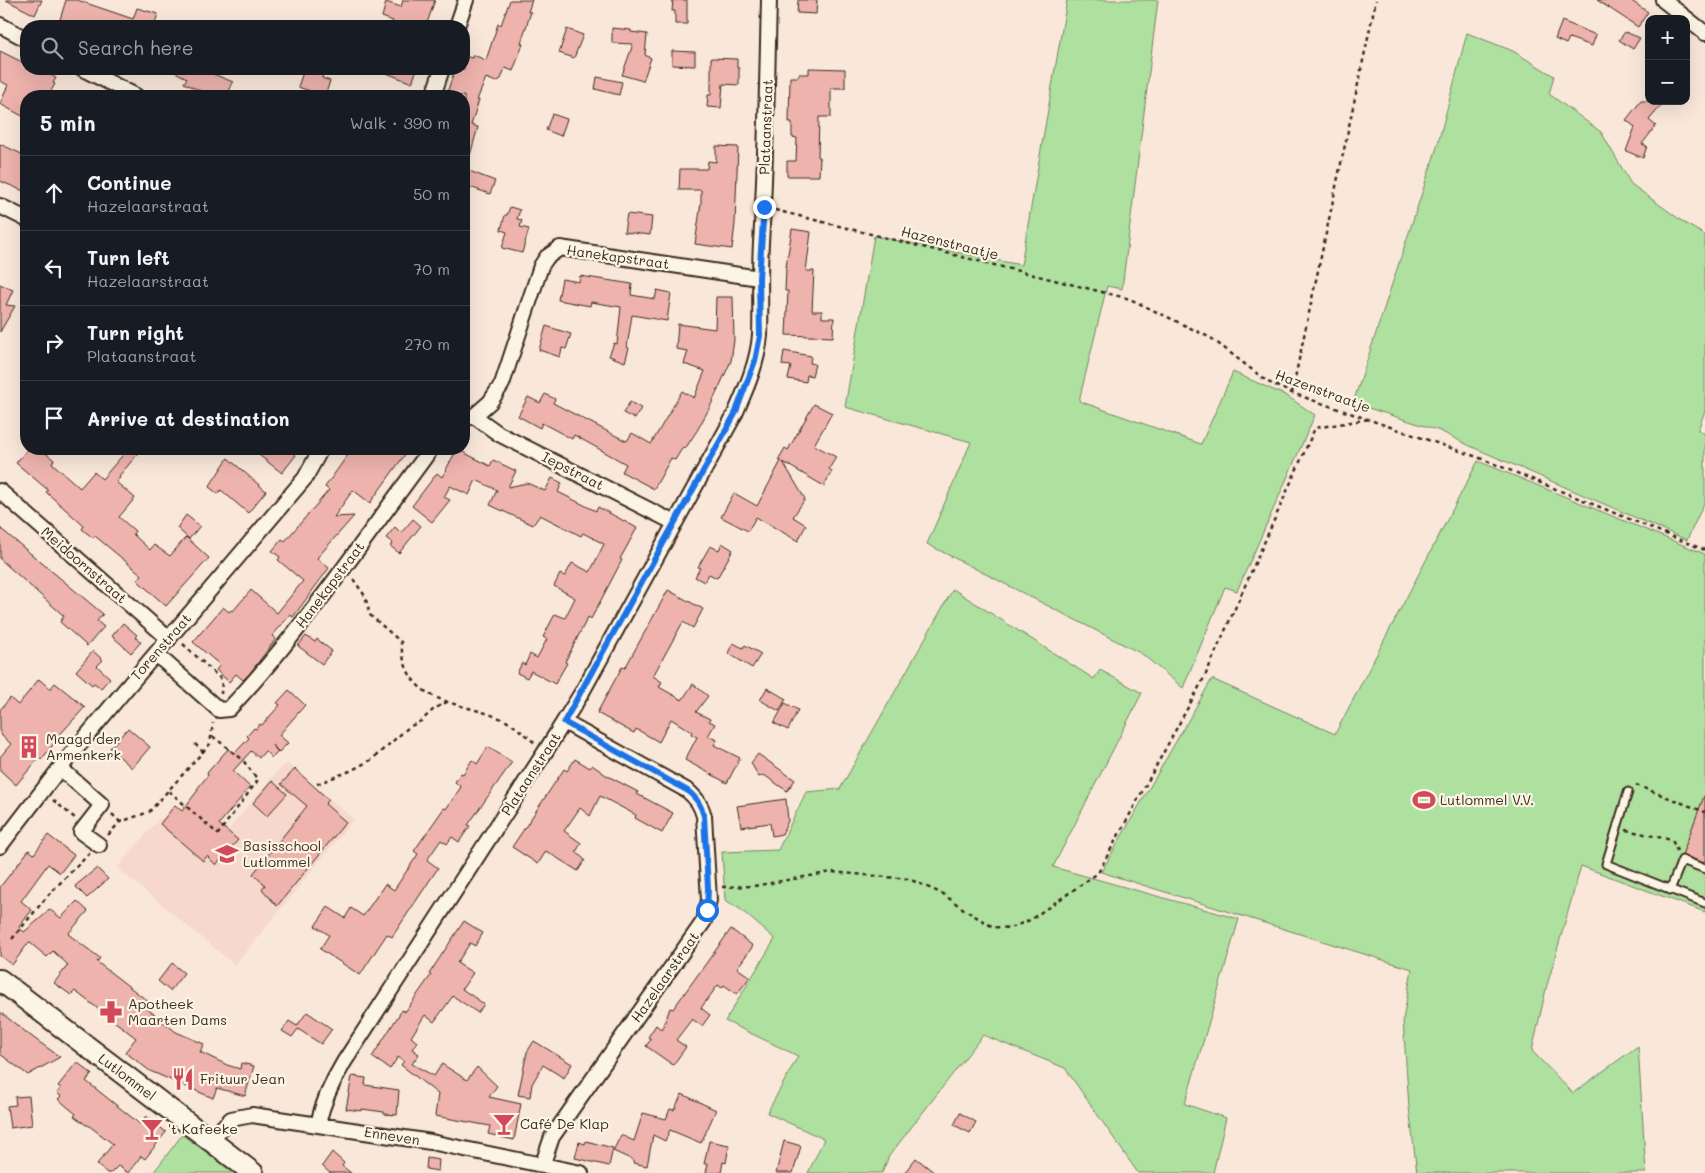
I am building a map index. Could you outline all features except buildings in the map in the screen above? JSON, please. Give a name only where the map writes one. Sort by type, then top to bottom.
[{"type":"main road","name":"Lutlommel","points":[[0,980],[253,1173]]},
{"type":"street","points":[[459,20],[466,0]]},
{"type":"street","name":"Plataanstraat","points":[[318,1124],[322,1107],[332,1083],[344,1062],[564,722],[735,414],[747,385],[755,361],[760,336],[759,278],[764,207],[769,0]]},
{"type":"street","points":[[1663,0],[1705,33]]},
{"type":"street","points":[[0,25],[20,36]]},
{"type":"street","points":[[96,75],[124,90]]},
{"type":"street","points":[[435,90],[440,75]]},
{"type":"street","points":[[0,206],[20,216]]},
{"type":"street","name":"Hanekapstraat","points":[[470,416],[490,402],[502,384],[541,266],[547,257],[560,248],[759,278]]},
{"type":"street","name":"Iepstraat","points":[[470,418],[499,434],[656,512],[675,524]]},
{"type":"street","name":"Torenstraat","points":[[0,846],[60,768],[305,478],[318,455]]},
{"type":"street","name":"Hanekapstraat","points":[[219,710],[229,709],[266,667],[426,455]]},
{"type":"street","name":"Meidoornstraat","points":[[0,491],[171,637]]},
{"type":"street","points":[[156,654],[219,710]]},
{"type":"street","name":"Hazelaarstraat","points":[[542,1166],[552,1137],[704,921],[709,900],[704,816],[702,806],[696,798],[688,791],[564,722]]},
{"type":"street","points":[[60,768],[102,805],[81,832],[98,845]]},
{"type":"street","name":"Enneven","points":[[210,1140],[231,1119],[252,1115],[431,1142],[581,1173]]},
{"type":"lane","points":[[1628,792],[1606,864],[1705,904]]},
{"type":"lane","points":[[1670,890],[1682,860],[1705,869]]},
{"type":"path","points":[[1292,393],[1376,0]]},
{"type":"path","name":"Hazenstraatje","points":[[764,207],[1130,299],[1211,338],[1268,382],[1292,393],[1370,418],[1480,458],[1705,550]]},
{"type":"path","points":[[708,888],[754,886],[832,872],[909,879],[944,894],[965,910],[993,927],[1010,928],[1030,920],[1098,873],[1206,676],[1316,428],[1370,418]]},
{"type":"path","points":[[344,565],[365,596],[370,615],[401,642],[405,668],[413,681],[429,694],[447,702],[504,720],[519,729],[545,752]]},
{"type":"path","points":[[12,939],[50,893],[120,822],[149,812],[210,744],[212,726],[219,710],[222,680],[171,637]]},
{"type":"path","points":[[317,784],[371,760],[409,727],[447,702]]},
{"type":"path","points":[[169,791],[218,834],[258,780],[242,758],[212,735]]},
{"type":"path","points":[[195,744],[203,752]]},
{"type":"path","points":[[1634,784],[1705,812]]},
{"type":"path","points":[[42,792],[85,826]]},
{"type":"path","points":[[1617,828],[1672,840],[1682,860]]},
{"type":"shaded area","name":"Basisschool Lutlommel","points":[[287,763],[354,819],[235,965],[117,868],[161,817],[163,819],[175,805],[219,841],[271,778]]},
{"type":"green space","points":[[1067,0],[1158,0],[1122,289],[1107,286],[1079,401],[1201,444],[1233,372],[1287,396],[1315,415],[1237,591],[1225,587],[1183,688],[1142,654],[927,544],[971,442],[845,407],[874,236],[1021,265]]},
{"type":"green space","points":[[1467,33],[1513,51],[1554,76],[1549,94],[1601,132],[1631,184],[1686,224],[1705,235],[1705,411],[1698,430],[1705,434],[1705,501],[1687,540],[1470,446],[1440,431],[1353,403],[1437,147]]},
{"type":"green space","name":"Lutlommel V.V.","points":[[1478,461],[1705,554],[1705,912],[1581,866],[1546,989],[1532,1051],[1573,1093],[1638,1046],[1646,1173],[1417,1173],[1409,1107],[1403,1020],[1412,969],[1101,872],[1212,679],[1335,734]]},
{"type":"green space","points":[[953,589],[1094,679],[1100,670],[1142,693],[1053,867],[1239,919],[1185,1104],[1226,1118],[1213,1173],[1138,1173],[1065,1068],[983,1035],[889,1156],[882,1173],[808,1173],[824,1139],[767,1113],[798,1056],[725,1021],[775,939],[740,909],[725,900],[722,852],[778,850],[806,792],[840,789]]},
{"type":"green space","points":[[182,1135],[237,1173],[153,1173]]},
{"type":"place","name":"Maagd der Armenkerk","points":[[29,747]]},
{"type":"place","name":"Lutlommel V.V.","points":[[1424,800]]},
{"type":"place","name":"Basisschool Lutlommel","points":[[227,854]]},
{"type":"place","name":"Apotheek Maarten Dams","points":[[111,1012]]},
{"type":"place","name":"Frituur Jean","points":[[183,1079]]},
{"type":"place","name":"Café De Klap","points":[[504,1124]]},
{"type":"place","name":"'t Kafeeke","points":[[152,1129]]},
{"type":"route","points":[[707,910],[709,900],[704,816],[702,806],[696,798],[688,791],[564,722],[735,414],[747,385],[755,361],[760,336],[759,278],[764,207]]}]
